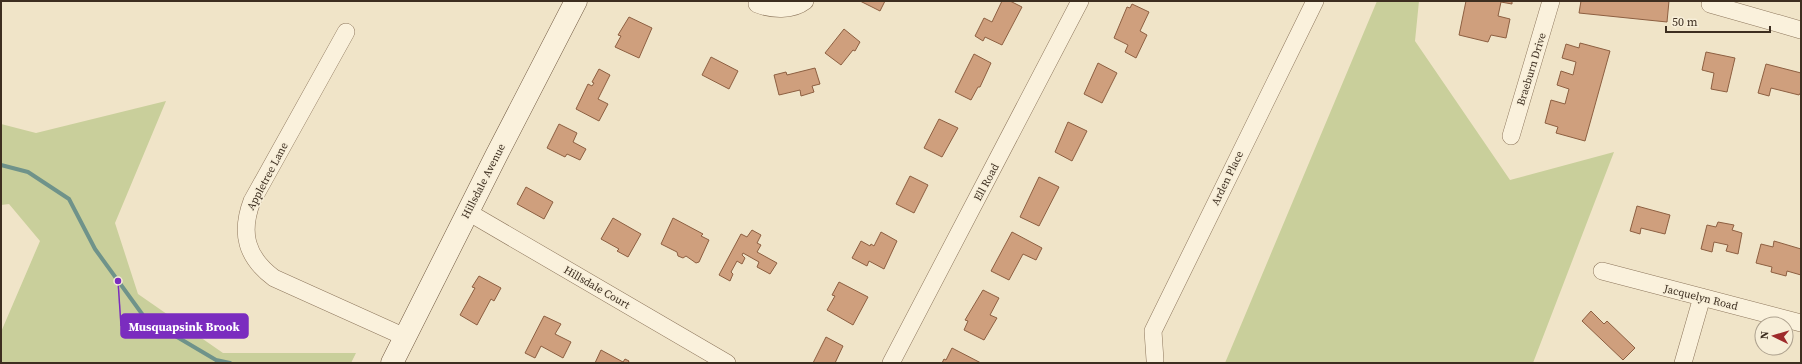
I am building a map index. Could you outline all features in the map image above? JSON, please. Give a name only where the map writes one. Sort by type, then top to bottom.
[{"type":"street","name":"Hillsdale Avenue","points":[[392,363],[576,1]]},
{"type":"street","points":[[757,4],[774,8],[788,8],[805,1]]},
{"type":"street","name":"Ell Road","points":[[891,363],[1080,1]]},
{"type":"street","name":"Arden Place","points":[[1155,360],[1152,331],[1315,1]]},
{"type":"street","name":"Braeburn Drive","points":[[1511,136],[1551,1]]},
{"type":"street","points":[[1710,4],[1801,30]]},
{"type":"street","name":"Appletree Lane","points":[[346,32],[252,201],[247,216],[245,230],[248,245],[255,260],[264,271],[274,278],[405,337]]},
{"type":"street","name":"Hillsdale Court","points":[[468,212],[727,363]]},
{"type":"street","name":"Jacquelyn Road","points":[[1602,272],[1801,323]]},
{"type":"street","points":[[1683,363],[1702,297]]},
{"type":"green space","points":[[1377,1],[1419,1],[1415,41],[1510,180],[1614,152],[1533,363],[1225,363]]},
{"type":"green space","points":[[166,101],[115,223],[138,294],[223,353],[356,353],[351,363],[1,363],[1,332],[40,241],[9,204],[1,205],[1,124],[36,133]]},
{"type":"building","points":[[860,1],[885,1],[880,11]]},
{"type":"building","points":[[1002,1],[1010,1],[1022,7],[1002,45],[985,37],[983,41],[975,36],[984,18],[992,22]]},
{"type":"building","points":[[1466,1],[1512,1],[1512,4],[1501,2],[1498,16],[1510,19],[1506,38],[1491,35],[1488,42],[1459,35]]},
{"type":"building","points":[[1581,1],[1669,1],[1667,22],[1579,13]]},
{"type":"building","points":[[1132,4],[1149,12],[1140,31],[1147,35],[1136,58],[1125,52],[1128,45],[1114,38],[1127,7],[1130,8]]},
{"type":"building","points":[[629,17],[652,28],[639,58],[615,47],[621,36],[618,35]]},
{"type":"building","points":[[844,29],[860,42],[855,51],[853,50],[841,65],[825,53]]},
{"type":"building","points":[[1580,43],[1610,51],[1585,141],[1556,133],[1558,127],[1545,123],[1551,100],[1565,104],[1569,89],[1557,85],[1561,71],[1573,75],[1576,62],[1562,58],[1566,44],[1579,48]]},
{"type":"building","points":[[1706,52],[1735,58],[1727,92],[1711,89],[1714,73],[1702,70]]},
{"type":"building","points":[[974,54],[991,63],[980,87],[978,87],[971,100],[955,92]]},
{"type":"building","points":[[711,57],[738,71],[729,89],[702,75]]},
{"type":"building","points":[[1098,63],[1117,73],[1102,103],[1084,94]]},
{"type":"building","points":[[1766,64],[1801,73],[1801,92],[1799,95],[1771,88],[1769,96],[1758,93]]},
{"type":"building","points":[[815,68],[820,84],[812,86],[814,92],[801,96],[800,90],[779,95],[774,75],[786,72],[787,75]]},
{"type":"building","points":[[599,69],[610,75],[598,99],[608,104],[599,121],[576,109],[588,84],[592,86],[594,83],[592,82]]},
{"type":"building","points":[[939,119],[958,128],[942,157],[924,148]]},
{"type":"building","points":[[1068,122],[1087,131],[1072,161],[1055,152]]},
{"type":"building","points":[[559,124],[577,133],[573,142],[586,149],[580,160],[567,154],[565,157],[547,148]]},
{"type":"building","points":[[910,176],[928,185],[914,213],[896,204]]},
{"type":"building","points":[[1039,177],[1059,187],[1039,226],[1020,217]]},
{"type":"building","points":[[526,187],[553,202],[544,219],[517,204]]},
{"type":"building","points":[[1637,206],[1670,215],[1665,234],[1641,228],[1640,234],[1630,231]]},
{"type":"building","points":[[613,218],[641,234],[628,257],[617,251],[619,249],[601,239]]},
{"type":"building","points":[[673,218],[703,234],[701,236],[709,240],[699,262],[696,263],[686,256],[683,258],[678,256],[677,252],[661,244]]},
{"type":"building","points":[[1718,222],[1734,225],[1732,230],[1742,233],[1738,254],[1726,251],[1728,245],[1714,242],[1712,252],[1701,249],[1707,225],[1716,227]]},
{"type":"building","points":[[752,230],[761,235],[757,243],[761,245],[757,252],[777,263],[770,274],[757,267],[759,262],[743,253],[742,255],[745,258],[742,264],[737,261],[731,272],[733,274],[730,281],[719,275],[741,234],[747,237]]},
{"type":"building","points":[[881,232],[897,241],[884,269],[869,261],[867,266],[852,258],[861,241],[870,246],[871,244],[874,246]]},
{"type":"building","points":[[1012,232],[1042,248],[1036,260],[1023,254],[1009,280],[991,271]]},
{"type":"building","points":[[1774,241],[1801,249],[1801,275],[1787,271],[1786,276],[1771,272],[1772,267],[1756,263],[1761,244],[1773,247]]},
{"type":"building","points":[[479,276],[501,288],[494,301],[491,299],[477,325],[460,315],[475,288],[472,287]]},
{"type":"building","points":[[839,282],[868,297],[853,325],[827,310],[835,296],[832,295]]},
{"type":"building","points":[[983,290],[999,298],[990,315],[997,318],[984,340],[964,330],[968,321],[965,320]]},
{"type":"building","points":[[1591,311],[1604,324],[1607,321],[1635,348],[1623,360],[1582,321]]},
{"type":"building","points":[[544,316],[561,324],[555,334],[571,342],[563,358],[541,346],[535,358],[525,353]]},
{"type":"building","points":[[826,337],[843,346],[835,363],[813,363]]},
{"type":"building","points":[[952,348],[981,363],[942,363],[944,359],[946,360]]},
{"type":"building","points":[[601,350],[623,362],[625,359],[629,361],[628,363],[595,363]]},
{"type":"waterway","points":[[1,165],[28,172],[69,199],[95,249],[145,318],[216,360],[230,363]]},
{"type":"place","name":"Musquapsink Brook","points":[[118,281]]}]
